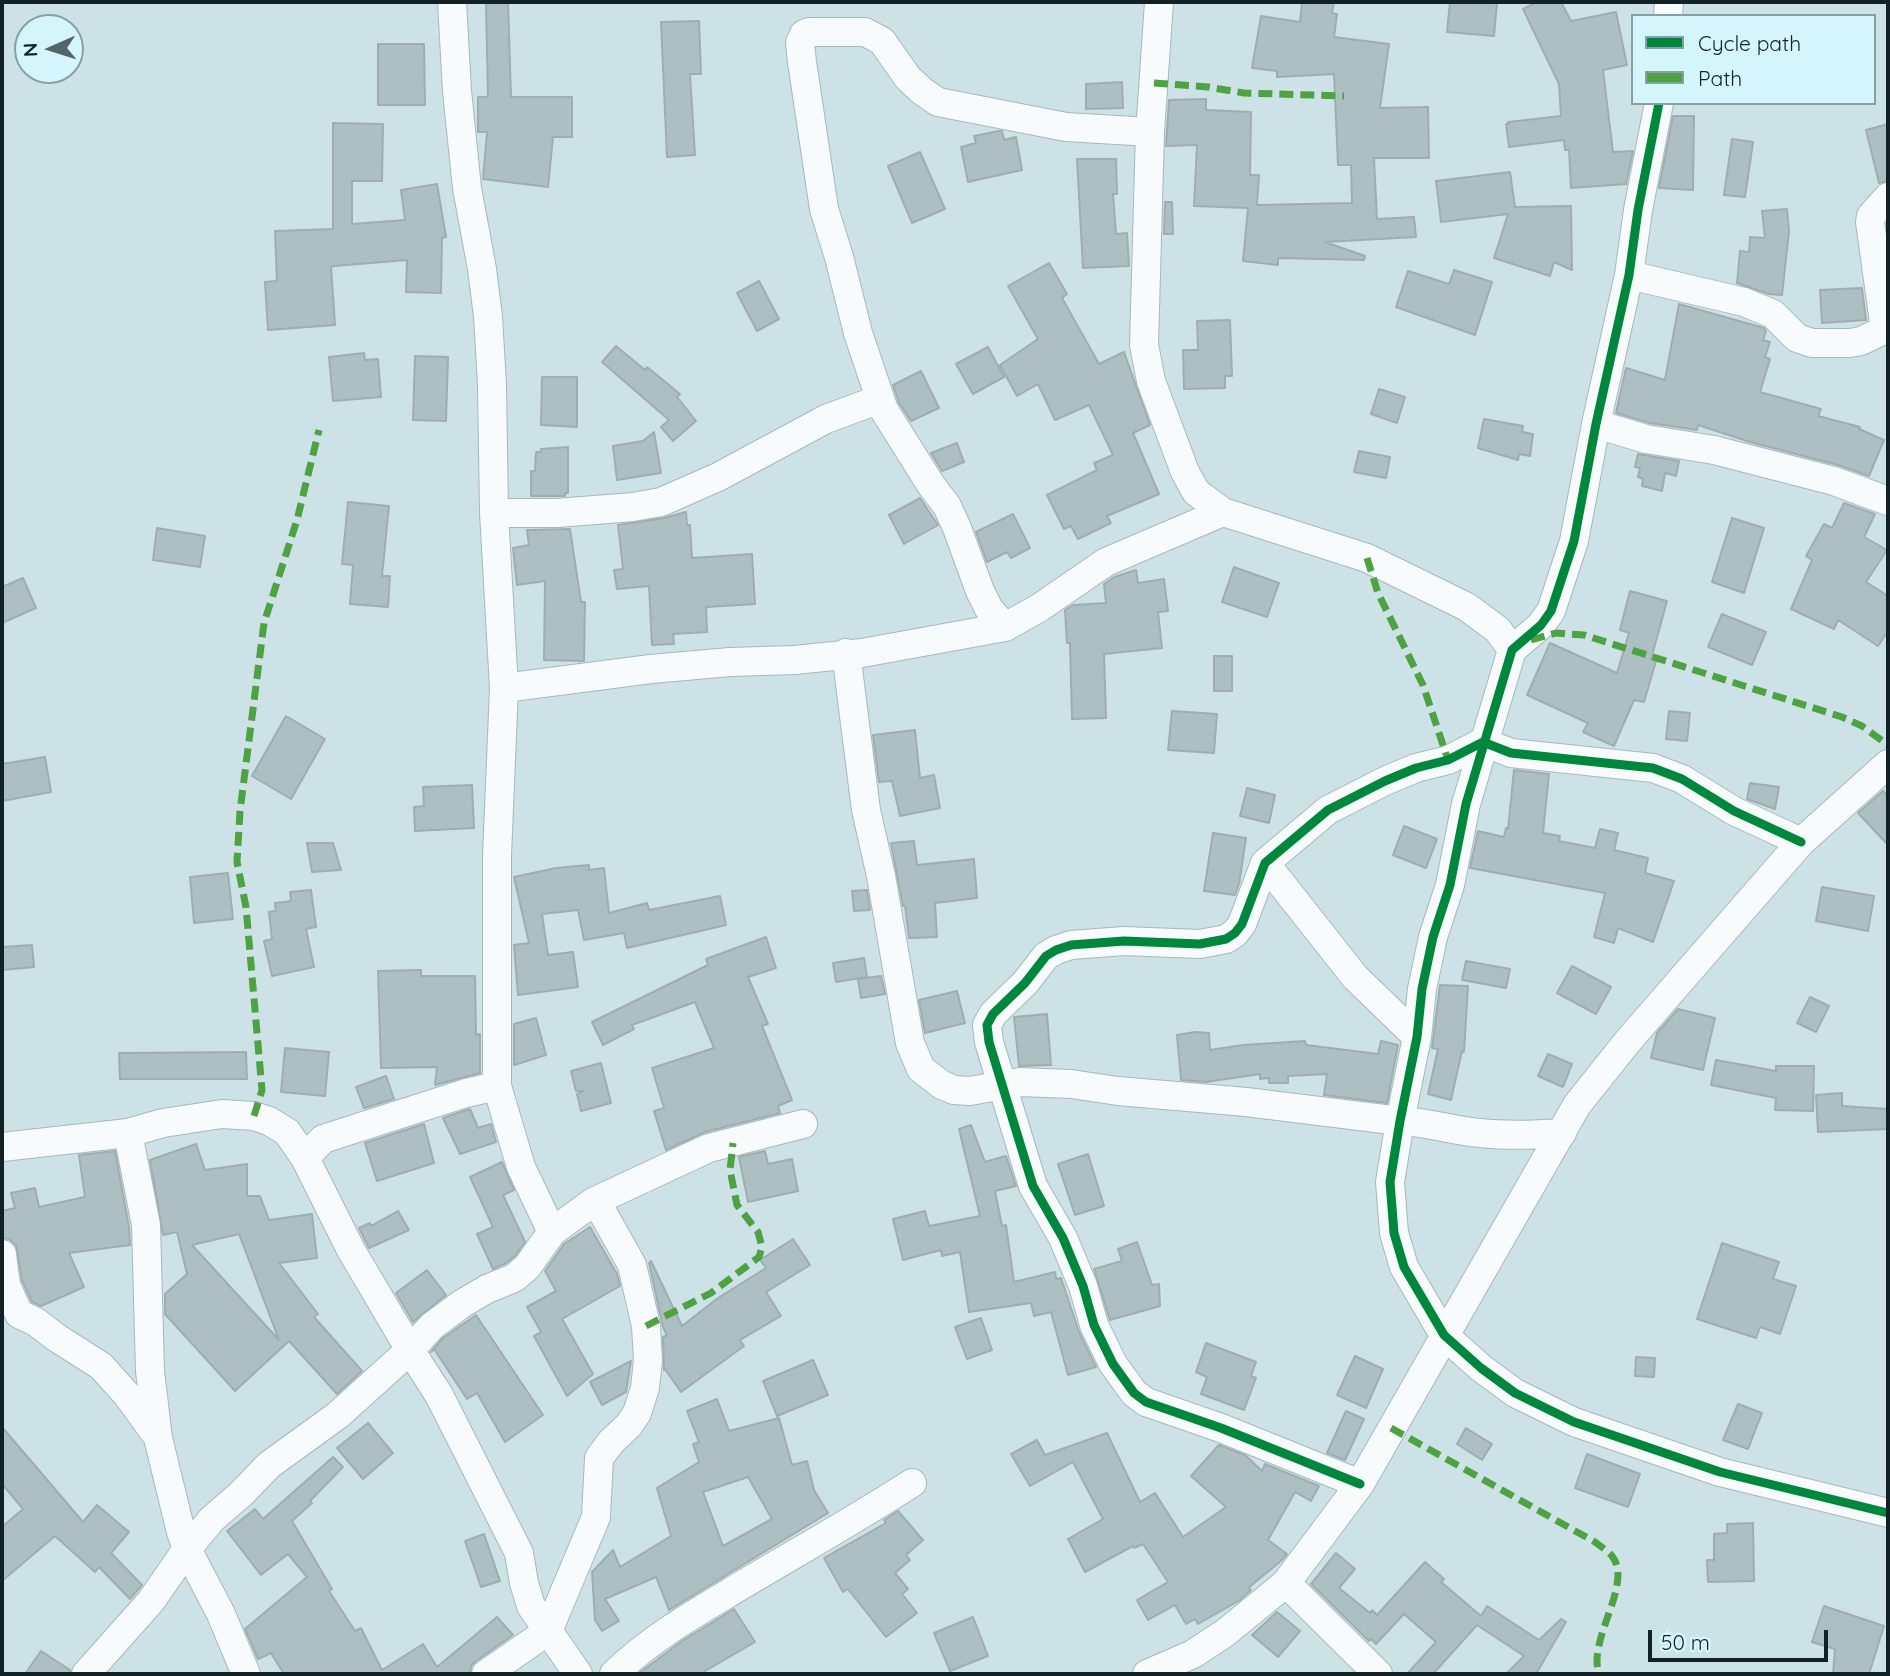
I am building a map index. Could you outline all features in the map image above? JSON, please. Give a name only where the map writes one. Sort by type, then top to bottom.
[{"type":"street","points":[[452,2],[467,188],[488,316],[492,385],[494,513],[503,688],[497,856],[497,1086],[521,1167],[552,1232]]},
{"type":"street","points":[[1159,2],[1150,132],[1144,345],[1151,381],[1185,472],[1196,492],[1223,512],[1367,558],[1484,618],[1498,630],[1513,650]]},
{"type":"street","points":[[1005,627],[989,609],[980,592],[947,506],[904,442],[880,399],[858,333],[824,209],[800,43],[804,34],[810,32],[865,32],[882,41],[908,78],[938,102],[1066,127],[1150,132]]},
{"type":"street","points":[[1659,105],[1638,210],[1629,275],[1596,424],[1574,541],[1556,598],[1541,625],[1513,650],[1483,742],[1466,804],[1450,885],[1433,937],[1390,1182],[1394,1233],[1405,1266],[1444,1335],[1481,1368],[1515,1393],[1574,1422],[1720,1472],[1888,1513]]},
{"type":"street","points":[[1629,275],[1744,302],[1773,314],[1797,338],[1812,343],[1850,343],[1887,329],[1870,222],[1871,216],[1888,197]]},
{"type":"street","points":[[494,513],[557,513],[633,508],[661,502],[718,477],[826,419],[880,399]]},
{"type":"street","points":[[1596,424],[1646,439],[1714,450],[1833,481],[1888,501]]},
{"type":"street","points":[[503,688],[651,669],[862,653],[1005,627],[1039,608],[1106,562],[1223,512]]},
{"type":"street","points":[[846,653],[866,810],[881,876],[910,1043],[921,1069],[942,1085],[954,1090],[970,1091],[1020,1082],[1071,1084],[1422,1122],[1479,1133],[1518,1136],[1562,1133]]},
{"type":"street","points":[[1360,1484],[1221,1428],[1146,1402],[1134,1393],[1113,1364],[1094,1325],[1083,1286],[1063,1238],[1033,1186],[989,1042],[987,1025],[993,1014],[1025,983],[1046,957],[1071,945],[1124,941],[1200,944],[1226,939],[1242,924],[1265,863],[1328,810],[1385,781],[1416,768],[1448,760],[1483,742],[1511,753],[1653,768],[1682,779],[1734,811],[1801,842]]},
{"type":"street","points":[[1147,1674],[1193,1654],[1225,1633],[1286,1583],[1360,1484],[1577,1105],[1628,1041],[1801,842],[1888,765]]},
{"type":"street","points":[[1265,863],[1355,977],[1417,1037]]},
{"type":"street","points":[[304,1158],[323,1139],[466,1093],[497,1086]]},
{"type":"street","points":[[2,1147],[128,1133],[163,1123],[222,1114],[254,1116],[287,1132],[304,1158],[351,1251],[439,1395],[519,1552],[531,1606],[578,1674]]},
{"type":"street","points":[[86,1674],[151,1601],[187,1549],[212,1519],[241,1494],[268,1465],[338,1415],[410,1350],[432,1326],[463,1303],[514,1278],[527,1267],[552,1232],[593,1202],[709,1148],[803,1124]]},
{"type":"street","points":[[128,1133],[146,1225],[150,1371],[158,1438],[187,1549],[221,1614],[246,1674]]},
{"type":"street","points":[[486,1674],[548,1631],[596,1517],[599,1458],[637,1413],[645,1388],[648,1360],[646,1326],[632,1265],[604,1215],[593,1202]]},
{"type":"street","points":[[2,1254],[6,1285],[19,1314],[36,1322],[101,1367],[128,1396],[158,1438]]},
{"type":"street","points":[[614,1674],[648,1643],[912,1483]]},
{"type":"street","points":[[1286,1583],[1378,1674]]},
{"type":"building","points":[[486,2],[508,2],[511,97],[572,97],[572,137],[553,137],[548,187],[483,179],[487,132],[478,132],[478,97],[488,97]]},
{"type":"building","points":[[1302,2],[1334,2],[1332,13],[1337,14],[1334,37],[1389,44],[1380,108],[1428,107],[1429,158],[1374,158],[1377,219],[1414,217],[1416,237],[1325,242],[1365,256],[1364,260],[1278,258],[1278,265],[1243,261],[1248,208],[1194,206],[1197,145],[1166,146],[1169,100],[1206,99],[1206,110],[1251,112],[1250,175],[1259,175],[1257,205],[1352,203],[1351,165],[1338,165],[1334,74],[1277,77],[1277,71],[1252,68],[1261,16],[1300,22]]},
{"type":"building","points":[[1450,2],[1497,2],[1494,36],[1447,32]]},
{"type":"building","points":[[1537,2],[1561,2],[1571,21],[1616,12],[1627,65],[1603,70],[1613,152],[1633,151],[1626,184],[1571,188],[1569,150],[1565,150],[1564,140],[1509,147],[1508,122],[1561,116],[1559,84],[1523,9]]},
{"type":"building","points":[[699,21],[701,74],[690,74],[695,155],[667,157],[661,22]]},
{"type":"building","points":[[378,44],[424,44],[425,105],[378,105]]},
{"type":"building","points":[[1122,82],[1123,108],[1086,109],[1086,84]]},
{"type":"building","points":[[1673,116],[1694,116],[1693,190],[1659,188]]},
{"type":"building","points":[[333,123],[383,124],[382,181],[352,181],[352,224],[405,220],[401,190],[437,184],[446,237],[442,238],[441,293],[406,292],[407,260],[334,266],[331,267],[335,325],[268,330],[265,282],[277,281],[275,231],[333,229]]},
{"type":"building","points":[[1888,124],[1888,181],[1879,183],[1866,130]]},
{"type":"building","points":[[1002,131],[1004,140],[1016,137],[1022,170],[968,182],[961,147],[976,143],[974,136]]},
{"type":"building","points":[[1732,139],[1753,142],[1745,197],[1724,195]]},
{"type":"building","points":[[920,152],[945,209],[912,223],[888,166]]},
{"type":"building","points":[[1077,159],[1116,159],[1117,194],[1113,194],[1116,234],[1127,233],[1129,266],[1083,268]]},
{"type":"building","points":[[1510,172],[1515,207],[1571,206],[1572,270],[1554,262],[1550,276],[1494,258],[1508,214],[1441,222],[1436,181]]},
{"type":"building","points":[[1165,202],[1172,202],[1173,234],[1164,234]]},
{"type":"building","points":[[1787,209],[1789,231],[1782,295],[1769,294],[1737,283],[1740,251],[1749,252],[1750,237],[1765,238],[1762,211]]},
{"type":"building","points":[[1049,263],[1067,294],[1062,298],[1099,364],[1124,352],[1150,425],[1133,433],[1159,494],[1107,516],[1111,523],[1078,539],[1071,526],[1064,529],[1047,495],[1097,470],[1094,463],[1113,455],[1089,405],[1055,420],[1038,384],[1017,396],[1000,365],[1038,339],[1008,286]]},
{"type":"building","points":[[1454,270],[1492,282],[1475,335],[1396,307],[1408,271],[1449,284]]},
{"type":"building","points":[[759,281],[779,319],[757,331],[737,293]]},
{"type":"building","points":[[1862,288],[1866,320],[1822,323],[1820,290]]},
{"type":"building","points":[[1679,304],[1764,328],[1766,331],[1763,340],[1770,342],[1765,357],[1770,359],[1760,392],[1821,409],[1818,416],[1860,427],[1859,429],[1884,440],[1869,476],[1698,425],[1697,430],[1650,423],[1616,413],[1626,368],[1665,380]]},
{"type":"building","points":[[1230,320],[1232,376],[1225,376],[1225,388],[1184,389],[1183,350],[1198,350],[1197,321]]},
{"type":"building","points":[[616,346],[680,394],[677,397],[696,421],[673,441],[661,427],[669,420],[602,362]]},
{"type":"building","points":[[988,347],[1004,377],[973,394],[956,364]]},
{"type":"building","points":[[364,353],[365,360],[378,359],[381,397],[333,401],[329,357]]},
{"type":"building","points":[[415,356],[448,357],[446,421],[413,420]]},
{"type":"building","points":[[921,371],[939,408],[911,421],[899,403],[893,385]]},
{"type":"building","points":[[542,377],[577,377],[577,427],[541,425]]},
{"type":"building","points":[[1379,389],[1405,397],[1397,423],[1371,414]]},
{"type":"building","points":[[1484,419],[1523,426],[1522,432],[1533,434],[1530,456],[1519,454],[1518,460],[1478,448]]},
{"type":"building","points":[[654,432],[661,473],[617,480],[613,446],[643,441]]},
{"type":"building","points":[[957,443],[964,462],[942,471],[931,453]]},
{"type":"building","points":[[568,447],[568,493],[565,493],[565,496],[531,496],[531,471],[535,471],[536,452],[541,452],[541,449]]},
{"type":"building","points":[[1359,451],[1390,457],[1386,478],[1354,472]]},
{"type":"building","points":[[1638,454],[1679,461],[1676,476],[1665,473],[1662,491],[1642,486],[1643,479],[1638,477],[1640,468],[1635,467]]},
{"type":"building","points":[[920,498],[938,525],[904,544],[889,515]]},
{"type":"building","points":[[348,502],[389,506],[382,576],[390,576],[388,607],[350,604],[353,565],[342,564]]},
{"type":"building","points":[[1844,503],[1875,514],[1864,537],[1887,550],[1866,582],[1888,596],[1888,631],[1878,646],[1838,620],[1834,629],[1791,609],[1812,560],[1806,556],[1824,524],[1832,528]]},
{"type":"building","points":[[686,512],[687,525],[690,525],[692,558],[752,554],[755,604],[706,607],[707,632],[673,634],[674,644],[652,645],[649,586],[617,589],[614,570],[623,569],[618,525]]},
{"type":"building","points":[[1013,514],[1030,548],[1011,558],[1007,552],[987,562],[976,532]]},
{"type":"building","points":[[1732,518],[1764,528],[1744,593],[1712,582]]},
{"type":"building","points":[[157,528],[205,536],[200,567],[153,560]]},
{"type":"building","points":[[570,529],[581,602],[585,602],[584,661],[544,660],[545,581],[517,585],[513,548],[529,545],[527,530]]},
{"type":"building","points":[[1234,567],[1279,583],[1267,617],[1222,602]]},
{"type":"building","points":[[1136,570],[1138,583],[1164,579],[1168,611],[1158,612],[1162,648],[1104,654],[1106,718],[1072,719],[1070,643],[1067,643],[1065,610],[1073,605],[1106,603],[1104,584],[1114,577]]},
{"type":"building","points":[[23,578],[36,608],[2,623],[2,587]]},
{"type":"building","points":[[1630,591],[1667,601],[1651,659],[1656,661],[1644,702],[1634,700],[1614,746],[1583,732],[1588,723],[1527,695],[1550,643],[1617,673],[1629,633],[1620,630]]},
{"type":"building","points":[[1722,614],[1766,632],[1752,665],[1708,647]]},
{"type":"building","points":[[1214,656],[1232,656],[1232,691],[1214,691]]},
{"type":"building","points":[[1172,711],[1217,714],[1214,753],[1168,750]]},
{"type":"building","points":[[1669,711],[1690,713],[1687,741],[1666,739]]},
{"type":"building","points":[[286,716],[325,739],[291,799],[252,776]]},
{"type":"building","points":[[915,730],[920,778],[934,775],[940,808],[900,816],[892,781],[879,782],[873,735]]},
{"type":"building","points":[[45,757],[51,792],[2,801],[2,764]]},
{"type":"building","points":[[1514,770],[1549,774],[1543,833],[1560,836],[1559,841],[1595,848],[1600,829],[1618,833],[1614,850],[1648,858],[1645,873],[1674,881],[1653,942],[1618,928],[1614,943],[1594,937],[1605,893],[1470,868],[1478,831],[1504,837],[1506,828],[1508,829]]},
{"type":"building","points":[[1750,783],[1779,787],[1775,809],[1747,799]]},
{"type":"building","points":[[472,785],[474,828],[415,831],[414,807],[424,806],[423,787]]},
{"type":"building","points":[[1247,788],[1275,795],[1269,823],[1240,816]]},
{"type":"building","points":[[1883,791],[1888,796],[1888,845],[1858,813]]},
{"type":"building","points":[[1404,826],[1437,839],[1426,868],[1393,855]]},
{"type":"building","points":[[1213,833],[1246,838],[1235,895],[1204,891]]},
{"type":"building","points":[[914,841],[917,865],[974,859],[977,898],[935,903],[937,937],[909,938],[891,843]]},
{"type":"building","points":[[307,843],[333,843],[341,870],[312,872]]},
{"type":"building","points":[[589,865],[589,870],[604,868],[609,913],[647,903],[649,910],[720,896],[726,925],[627,948],[624,933],[584,940],[578,910],[542,914],[548,955],[573,952],[578,987],[518,995],[514,945],[529,943],[514,877],[556,868]]},
{"type":"building","points":[[228,873],[233,919],[194,923],[190,877]]},
{"type":"building","points":[[1822,887],[1874,896],[1868,931],[1816,921]]},
{"type":"building","points":[[311,890],[316,927],[306,929],[314,967],[272,976],[264,941],[272,939],[269,912],[276,911],[275,903],[291,901],[290,892]]},
{"type":"building","points":[[867,890],[870,910],[854,911],[852,891]]},
{"type":"building","points":[[766,937],[776,968],[748,977],[768,1024],[762,1026],[792,1100],[778,1106],[780,1113],[705,1132],[666,1150],[654,1111],[664,1108],[652,1068],[714,1048],[695,1002],[632,1025],[634,1029],[603,1045],[592,1022],[708,965],[706,959]]},
{"type":"building","points":[[32,945],[34,967],[3,970],[2,947]]},
{"type":"building","points":[[864,958],[867,977],[836,982],[833,963]]},
{"type":"building","points":[[1466,961],[1510,969],[1506,988],[1462,980]]},
{"type":"building","points":[[1572,966],[1611,987],[1596,1014],[1557,993]]},
{"type":"building","points":[[421,970],[421,976],[475,976],[480,1073],[435,1085],[437,1067],[381,1068],[378,971]]},
{"type":"building","points":[[881,976],[885,994],[861,998],[858,979]]},
{"type":"building","points":[[1440,985],[1468,986],[1464,1052],[1462,1051],[1451,1100],[1428,1094],[1438,1049],[1432,1048]]},
{"type":"building","points":[[957,991],[965,1023],[925,1033],[919,1000]]},
{"type":"building","points":[[1810,997],[1829,1006],[1816,1032],[1797,1023]]},
{"type":"building","points":[[1678,1009],[1715,1018],[1703,1070],[1651,1058],[1657,1033]]},
{"type":"building","points":[[1047,1014],[1051,1065],[1019,1066],[1014,1017]]},
{"type":"building","points":[[536,1018],[546,1055],[514,1065],[514,1024]]},
{"type":"building","points":[[1209,1033],[1210,1050],[1305,1041],[1306,1045],[1378,1054],[1381,1041],[1398,1045],[1387,1103],[1324,1095],[1327,1074],[1288,1076],[1288,1083],[1269,1083],[1269,1078],[1260,1079],[1260,1074],[1206,1082],[1181,1080],[1177,1035]]},
{"type":"building","points":[[285,1048],[329,1052],[325,1096],[281,1092]]},
{"type":"building","points":[[246,1052],[247,1079],[120,1079],[119,1053]]},
{"type":"building","points":[[1548,1054],[1572,1064],[1563,1087],[1538,1076]]},
{"type":"building","points":[[1716,1060],[1776,1071],[1776,1066],[1814,1066],[1813,1111],[1775,1110],[1776,1098],[1711,1085]]},
{"type":"building","points":[[601,1063],[611,1103],[581,1111],[577,1094],[584,1091],[576,1091],[571,1071]]},
{"type":"building","points":[[386,1076],[394,1099],[364,1108],[356,1087]]},
{"type":"building","points":[[1842,1093],[1842,1106],[1888,1109],[1888,1129],[1818,1132],[1816,1095]]},
{"type":"building","points":[[470,1109],[478,1128],[491,1124],[496,1142],[460,1154],[443,1118]]},
{"type":"building","points":[[424,1124],[434,1163],[377,1181],[365,1143]]},
{"type":"building","points":[[971,1125],[985,1162],[1006,1156],[1016,1186],[995,1191],[1002,1226],[1006,1225],[1014,1282],[1055,1272],[1056,1279],[1061,1278],[1079,1332],[1096,1367],[1068,1375],[1051,1312],[1034,1316],[1031,1303],[969,1312],[960,1252],[942,1256],[941,1250],[903,1260],[893,1219],[925,1211],[929,1226],[980,1216],[959,1129]]},
{"type":"building","points":[[196,1144],[205,1170],[247,1164],[247,1196],[260,1196],[269,1220],[312,1214],[317,1258],[279,1263],[318,1314],[314,1317],[362,1371],[337,1394],[289,1341],[235,1391],[165,1314],[165,1294],[187,1274],[177,1232],[163,1235],[150,1160]],"holes":[[[239,1234],[279,1340],[192,1245]]]},
{"type":"building","points":[[115,1151],[130,1245],[69,1253],[84,1287],[41,1306],[32,1302],[22,1280],[16,1245],[9,1239],[2,1238],[2,1211],[15,1208],[11,1193],[35,1188],[39,1207],[85,1197],[79,1155]]},
{"type":"building","points":[[765,1151],[768,1164],[792,1159],[798,1191],[748,1202],[739,1157]]},
{"type":"building","points":[[1088,1154],[1104,1206],[1075,1215],[1058,1164]]},
{"type":"building","points":[[502,1162],[514,1190],[503,1195],[525,1242],[515,1256],[493,1269],[477,1234],[493,1227],[470,1177]]},
{"type":"building","points":[[398,1211],[409,1230],[369,1248],[359,1228],[370,1223],[371,1226]]},
{"type":"building","points":[[590,1227],[617,1274],[620,1286],[562,1319],[593,1374],[567,1396],[534,1336],[541,1332],[527,1307],[556,1291],[545,1271],[564,1244]]},
{"type":"building","points":[[793,1239],[810,1265],[766,1292],[781,1316],[740,1340],[744,1346],[681,1392],[664,1370],[663,1337],[667,1335],[649,1263],[651,1261],[682,1326],[718,1298],[766,1268],[760,1260]]},
{"type":"building","points":[[1137,1242],[1152,1285],[1159,1284],[1160,1306],[1110,1320],[1094,1269],[1122,1261],[1118,1249]]},
{"type":"building","points":[[1722,1243],[1779,1262],[1773,1279],[1796,1286],[1780,1334],[1760,1327],[1756,1338],[1697,1319]]},
{"type":"building","points":[[427,1270],[446,1295],[413,1322],[396,1293]]},
{"type":"building","points":[[476,1315],[543,1415],[505,1442],[477,1393],[467,1399],[434,1349],[431,1352],[443,1338]]},
{"type":"building","points":[[981,1318],[992,1350],[967,1359],[955,1327]]},
{"type":"building","points":[[1206,1343],[1256,1362],[1251,1376],[1256,1378],[1244,1410],[1201,1394],[1207,1377],[1196,1372]]},
{"type":"building","points":[[1355,1356],[1383,1369],[1366,1408],[1337,1395]]},
{"type":"building","points":[[1636,1357],[1655,1358],[1654,1377],[1635,1376]]},
{"type":"building","points":[[813,1360],[828,1395],[777,1416],[763,1381]]},
{"type":"building","points":[[631,1361],[626,1392],[602,1405],[590,1382]]},
{"type":"building","points":[[717,1399],[729,1431],[779,1418],[792,1465],[807,1461],[814,1490],[828,1513],[669,1610],[656,1577],[605,1599],[619,1621],[602,1631],[595,1620],[592,1572],[613,1550],[620,1567],[671,1536],[657,1488],[699,1462],[693,1444],[699,1442],[687,1411]],"holes":[[[748,1477],[772,1519],[723,1546],[703,1492]]]},
{"type":"building","points":[[1738,1404],[1762,1413],[1748,1449],[1723,1440]]},
{"type":"building","points":[[1346,1411],[1364,1419],[1345,1460],[1327,1453]]},
{"type":"building","points":[[368,1423],[393,1453],[363,1479],[337,1448]]},
{"type":"building","points":[[2,1427],[83,1522],[97,1505],[129,1532],[111,1553],[142,1585],[130,1599],[99,1567],[95,1572],[55,1536],[2,1581],[2,1527],[23,1509],[2,1484]]},
{"type":"building","points":[[1466,1428],[1492,1444],[1482,1460],[1457,1444]]},
{"type":"building","points":[[1107,1433],[1140,1502],[1155,1493],[1183,1537],[1226,1507],[1191,1476],[1219,1445],[1245,1455],[1262,1471],[1265,1464],[1319,1486],[1311,1501],[1295,1492],[1268,1540],[1287,1554],[1248,1588],[1251,1590],[1240,1600],[1198,1624],[1195,1619],[1186,1624],[1175,1605],[1148,1620],[1137,1600],[1168,1582],[1143,1544],[1134,1548],[1133,1546],[1085,1572],[1068,1539],[1103,1519],[1073,1462],[1030,1486],[1011,1454],[1037,1440],[1045,1455]]},
{"type":"building","points":[[1587,1454],[1640,1474],[1628,1507],[1575,1488]]},
{"type":"building","points":[[333,1457],[343,1467],[310,1501],[312,1503],[292,1521],[332,1589],[329,1591],[355,1631],[361,1628],[382,1670],[423,1644],[437,1667],[497,1617],[513,1635],[476,1661],[471,1666],[470,1674],[284,1674],[271,1653],[258,1659],[245,1629],[307,1577],[288,1554],[261,1575],[227,1531],[255,1509],[263,1519]]},
{"type":"building","points":[[898,1511],[923,1540],[906,1555],[910,1560],[895,1573],[908,1589],[902,1594],[917,1613],[886,1637],[848,1589],[843,1592],[824,1558],[886,1523],[884,1520]]},
{"type":"building","points":[[1753,1523],[1754,1581],[1708,1582],[1707,1560],[1714,1560],[1714,1534],[1727,1533],[1727,1524]]},
{"type":"building","points":[[484,1534],[500,1581],[481,1587],[465,1541]]},
{"type":"building","points":[[1336,1553],[1355,1569],[1339,1588],[1370,1613],[1372,1610],[1377,1615],[1425,1562],[1444,1579],[1441,1582],[1481,1616],[1487,1606],[1539,1640],[1561,1619],[1566,1622],[1536,1674],[1506,1674],[1524,1656],[1477,1625],[1433,1674],[1407,1674],[1436,1642],[1404,1614],[1376,1644],[1371,1639],[1369,1641],[1311,1584]]},
{"type":"building","points":[[1824,1606],[1884,1626],[1869,1674],[1833,1674],[1835,1649],[1812,1642]]},
{"type":"building","points":[[734,1609],[755,1642],[700,1674],[638,1674],[682,1641]]},
{"type":"building","points":[[1277,1612],[1300,1631],[1278,1657],[1252,1635]]},
{"type":"building","points":[[973,1617],[988,1656],[950,1671],[934,1633]]},
{"type":"building","points":[[41,1651],[70,1670],[70,1674],[25,1674]]},
{"type":"marked path","points":[[1154,83],[1244,93],[1344,96]]},
{"type":"marked path","points":[[254,1116],[262,1090],[246,907],[237,862],[240,811],[264,623],[297,520],[319,430]]},
{"type":"marked path","points":[[1367,558],[1378,593],[1423,685],[1448,760]]},
{"type":"marked path","points":[[1531,640],[1556,633],[1584,635],[1842,717],[1862,726],[1888,745]]},
{"type":"marked path","points":[[646,1326],[711,1293],[759,1257],[762,1247],[758,1232],[737,1205],[730,1170],[733,1143]]},
{"type":"marked path","points":[[1391,1428],[1595,1542],[1612,1556],[1618,1581],[1599,1645],[1599,1674]]},
{"type":"cycle path","points":[[1659,105],[1638,210],[1629,275],[1596,424],[1574,541],[1551,611],[1541,625],[1512,650],[1466,804],[1450,885],[1433,937],[1390,1182],[1394,1233],[1404,1267],[1444,1335],[1481,1368],[1515,1393],[1574,1422],[1720,1472],[1888,1513]]},
{"type":"cycle path","points":[[1360,1484],[1221,1428],[1146,1402],[1134,1393],[1113,1364],[1094,1325],[1083,1286],[1063,1238],[1033,1186],[989,1042],[987,1025],[993,1014],[1025,983],[1046,956],[1071,945],[1124,941],[1200,944],[1226,939],[1242,924],[1265,863],[1328,810],[1385,781],[1416,768],[1448,760],[1483,742],[1511,753],[1653,768],[1682,779],[1734,811],[1801,842]]}]
